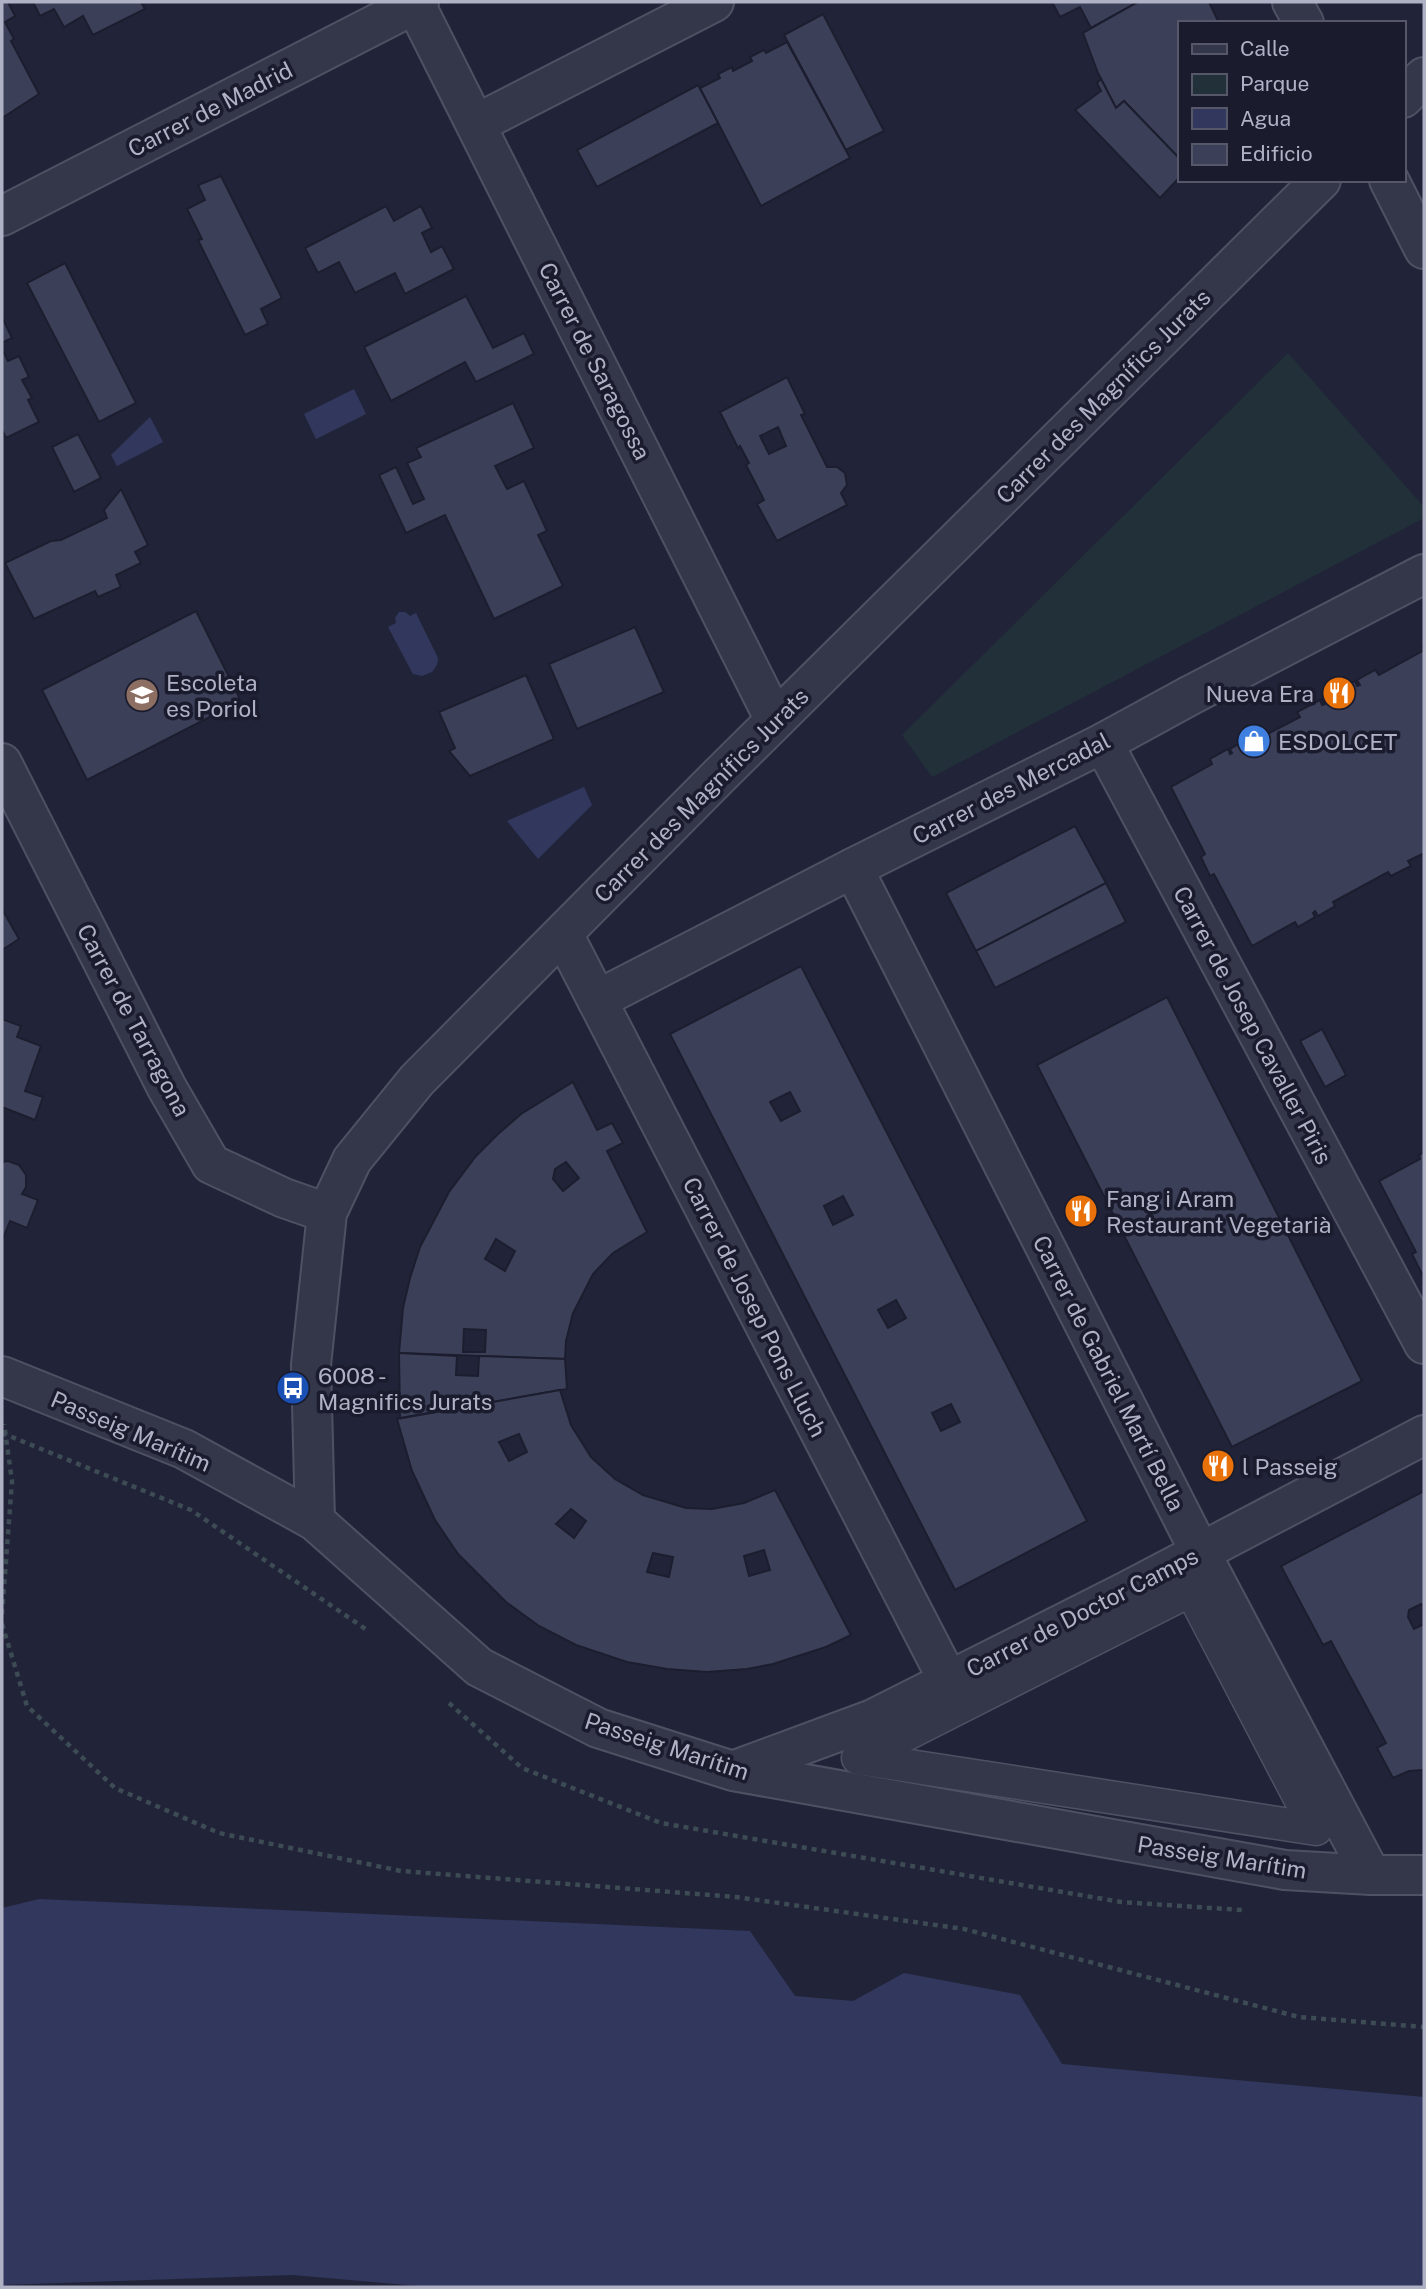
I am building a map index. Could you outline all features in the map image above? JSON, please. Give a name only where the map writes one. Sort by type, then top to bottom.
[{"type":"street","name":"Carrer de Saragossa","points":[[416,2],[775,720]]},
{"type":"street","name":"Carrer de Madrid","points":[[2,216],[416,2]]},
{"type":"street","points":[[476,124],[714,2]]},
{"type":"street","points":[[1292,2],[1303,21]]},
{"type":"street","points":[[1405,96],[1424,77]]},
{"type":"street","name":"Carrer des Magnífics Jurats","points":[[315,1521],[311,1365],[327,1213],[352,1160],[417,1080],[775,720],[1319,182]]},
{"type":"street","points":[[1390,182],[1424,249]]},
{"type":"street","name":"Carrer des Mercadal","points":[[597,1000],[1103,743],[1424,573]]},
{"type":"street","name":"Carrer de Josep Cavaller Piris","points":[[1103,743],[1424,1344]]},
{"type":"street","name":"Carrer de Tarragona","points":[[2,763],[167,1088],[211,1164],[284,1198],[327,1213]]},
{"type":"street","name":"Carrer de Gabriel Martí Bella","points":[[853,868],[1200,1552],[1213,1605],[1315,1799],[1371,1875]]},
{"type":"street","name":"Carrer de Josep Pons Lluch","points":[[563,934],[948,1680]]},
{"type":"street","name":"Passeig Marítim","points":[[2,1376],[184,1449],[315,1521],[479,1667],[598,1728],[733,1771],[1284,1870],[1424,1875]]},
{"type":"street","name":"Carrer de Doctor Camps","points":[[733,1771],[884,1729],[948,1680],[1132,1604],[1200,1552],[1424,1436]]},
{"type":"street","points":[[1213,1605],[1191,1590],[1132,1604],[884,1729],[858,1758],[1316,1829],[1315,1799]]},
{"type":"path","points":[[2,1614],[12,1481],[4,1422]]},
{"type":"path","points":[[2,1624],[27,1706],[115,1788],[219,1833],[401,1871],[737,1897],[964,1930],[1299,2017],[1424,2027]]},
{"type":"green space","points":[[1288,353],[1424,507],[1424,518],[932,777],[902,735]]},
{"type":"water","points":[[354,389],[366,414],[316,439],[304,414]]},
{"type":"water","points":[[150,417],[163,442],[117,466],[111,455]]},
{"type":"water","points":[[399,612],[410,616],[416,613],[438,658],[432,672],[422,676],[413,674],[388,627],[396,623],[395,618]]},
{"type":"water","points":[[584,787],[592,805],[538,859],[507,821]]},
{"type":"water","points":[[39,1899],[750,1931],[795,1996],[853,2001],[904,1973],[1020,1995],[1062,2064],[1424,2097],[1424,2287],[429,2287],[293,2275],[2,2285],[2,1908]]},
{"type":"building","points":[[2,2],[8,2],[15,16],[5,22],[14,39],[11,41],[39,94],[2,118]]},
{"type":"building","points":[[33,2],[141,2],[145,9],[93,35],[83,16],[64,27],[54,9],[40,16]]},
{"type":"building","points":[[1052,2],[1138,2],[1091,28],[1080,7],[1060,17]]},
{"type":"building","points":[[1138,2],[1209,2],[1218,21],[1178,21],[1178,157],[1124,101],[1116,108],[1098,73],[1083,33]]},
{"type":"building","points":[[823,14],[884,131],[846,150],[784,35]]},
{"type":"building","points":[[787,42],[850,158],[761,206],[700,88],[720,78],[718,74],[732,67],[733,71],[752,61],[750,57],[764,50],[766,53]]},
{"type":"building","points":[[1101,79],[1116,108],[1124,101],[1178,157],[1178,179],[1160,198],[1075,110],[1101,91],[1097,83]]},
{"type":"building","points":[[698,85],[718,123],[597,187],[577,150]]},
{"type":"building","points":[[221,176],[282,298],[261,309],[268,324],[245,335],[198,240],[202,239],[187,209],[205,200],[198,185]]},
{"type":"building","points":[[386,206],[394,221],[421,206],[432,228],[422,233],[431,252],[442,246],[454,269],[405,294],[395,273],[355,293],[339,262],[318,273],[305,248]]},
{"type":"building","points":[[65,263],[136,403],[99,422],[27,283]]},
{"type":"building","points":[[466,296],[493,348],[524,333],[534,354],[476,382],[465,362],[391,401],[364,347]]},
{"type":"building","points":[[2,317],[12,338],[2,343]]},
{"type":"building","points":[[2,349],[8,361],[19,356],[29,377],[22,380],[32,398],[28,400],[39,422],[6,438],[2,430]]},
{"type":"building","points":[[787,377],[805,414],[801,415],[827,467],[837,467],[845,473],[847,485],[841,493],[847,505],[777,541],[757,504],[764,500],[746,465],[749,463],[740,446],[738,448],[720,412]],"holes":[[[778,427],[786,446],[769,454],[760,436]]]},
{"type":"building","points":[[513,403],[534,448],[495,466],[507,489],[524,481],[547,531],[538,535],[563,586],[494,619],[445,515],[406,533],[379,475],[396,467],[413,504],[424,499],[407,463],[421,457],[416,448]]},
{"type":"building","points":[[78,434],[101,478],[74,492],[52,447]]},
{"type":"building","points":[[121,489],[148,545],[135,552],[141,563],[116,575],[121,587],[98,597],[95,591],[34,619],[5,563],[107,518],[104,510]]},
{"type":"building","name":"Escoleta es Poriol","points":[[196,611],[241,701],[87,780],[42,690]]},
{"type":"building","points":[[635,627],[664,692],[577,729],[549,664]]},
{"type":"building","points":[[1424,650],[1424,858],[1422,854],[1408,861],[1411,866],[1391,876],[1388,872],[1333,902],[1335,906],[1318,916],[1315,911],[1315,917],[1298,927],[1295,922],[1252,946],[1214,874],[1210,876],[1201,857],[1205,854],[1171,787],[1212,764],[1210,759],[1228,749],[1230,754],[1230,749],[1249,738],[1252,742],[1300,717],[1297,712],[1320,700],[1322,705],[1325,704],[1322,699],[1355,681],[1357,686],[1360,685],[1357,680],[1375,670],[1379,675]]},
{"type":"building","points":[[526,675],[554,739],[470,776],[449,751],[455,748],[439,712]]},
{"type":"building","points":[[1075,826],[1106,883],[976,951],[946,893]]},
{"type":"building","points":[[1106,883],[1126,922],[995,988],[976,951]]},
{"type":"building","points":[[2,909],[19,939],[2,950]]},
{"type":"building","points":[[801,966],[1087,1521],[955,1590],[670,1034]],"holes":[[[790,1092],[800,1111],[781,1121],[770,1102]],[[843,1196],[853,1215],[833,1225],[824,1206]],[[896,1300],[906,1318],[888,1328],[878,1310]],[[951,1404],[960,1422],[941,1431],[932,1413]]]},
{"type":"building","points":[[1167,997],[1362,1381],[1232,1447],[1037,1065]]},
{"type":"building","points":[[2,1019],[21,1026],[17,1037],[41,1046],[25,1091],[43,1097],[35,1120],[2,1107]]},
{"type":"building","points":[[1322,1029],[1346,1075],[1325,1087],[1300,1041]]},
{"type":"building","points":[[573,1082],[597,1130],[612,1123],[623,1143],[607,1151],[647,1232],[613,1253],[593,1274],[573,1313],[565,1359],[399,1353],[403,1308],[420,1247],[449,1192],[476,1156],[521,1114]],"holes":[[[566,1162],[579,1178],[563,1191],[553,1179],[555,1169]],[[496,1239],[515,1251],[505,1271],[485,1259]],[[464,1329],[486,1330],[485,1352],[463,1352]]]},
{"type":"building","points":[[1424,1152],[1422,1274],[1412,1254],[1416,1252],[1379,1181],[1420,1159],[1419,1155]]},
{"type":"building","points":[[2,1162],[19,1165],[26,1175],[26,1187],[22,1194],[38,1200],[27,1228],[10,1221],[2,1241]]},
{"type":"building","points":[[399,1353],[457,1356],[456,1375],[478,1376],[479,1356],[565,1359],[567,1389],[400,1418]]},
{"type":"building","points":[[560,1390],[571,1425],[591,1457],[615,1479],[643,1495],[686,1508],[712,1509],[744,1503],[775,1490],[851,1635],[826,1647],[773,1664],[707,1672],[627,1662],[576,1645],[539,1626],[506,1602],[458,1554],[435,1520],[412,1471],[397,1419]],"holes":[[[519,1434],[527,1452],[509,1461],[499,1442]],[[571,1509],[586,1521],[574,1538],[556,1524]],[[764,1550],[770,1570],[749,1576],[744,1556]],[[653,1553],[673,1557],[669,1577],[647,1572]]]},
{"type":"building","points":[[1424,1491],[1424,1605],[1409,1610],[1408,1617],[1414,1629],[1424,1624],[1424,1770],[1409,1771],[1393,1778],[1377,1748],[1386,1743],[1331,1641],[1323,1645],[1281,1566]]},
{"type":"place","name":"Nueva Era","points":[[1339,693]]},
{"type":"place","name":"Escoleta es Poriol","points":[[142,695]]},
{"type":"place","name":"ESDOLCET","points":[[1254,741]]},
{"type":"place","name":"Fang i Aram Restaurant Vegetarià","points":[[1081,1211]]},
{"type":"place","name":"6008 - Magnifics Jurats","points":[[293,1388]]},
{"type":"place","name":"l Passeig","points":[[1218,1466]]}]
